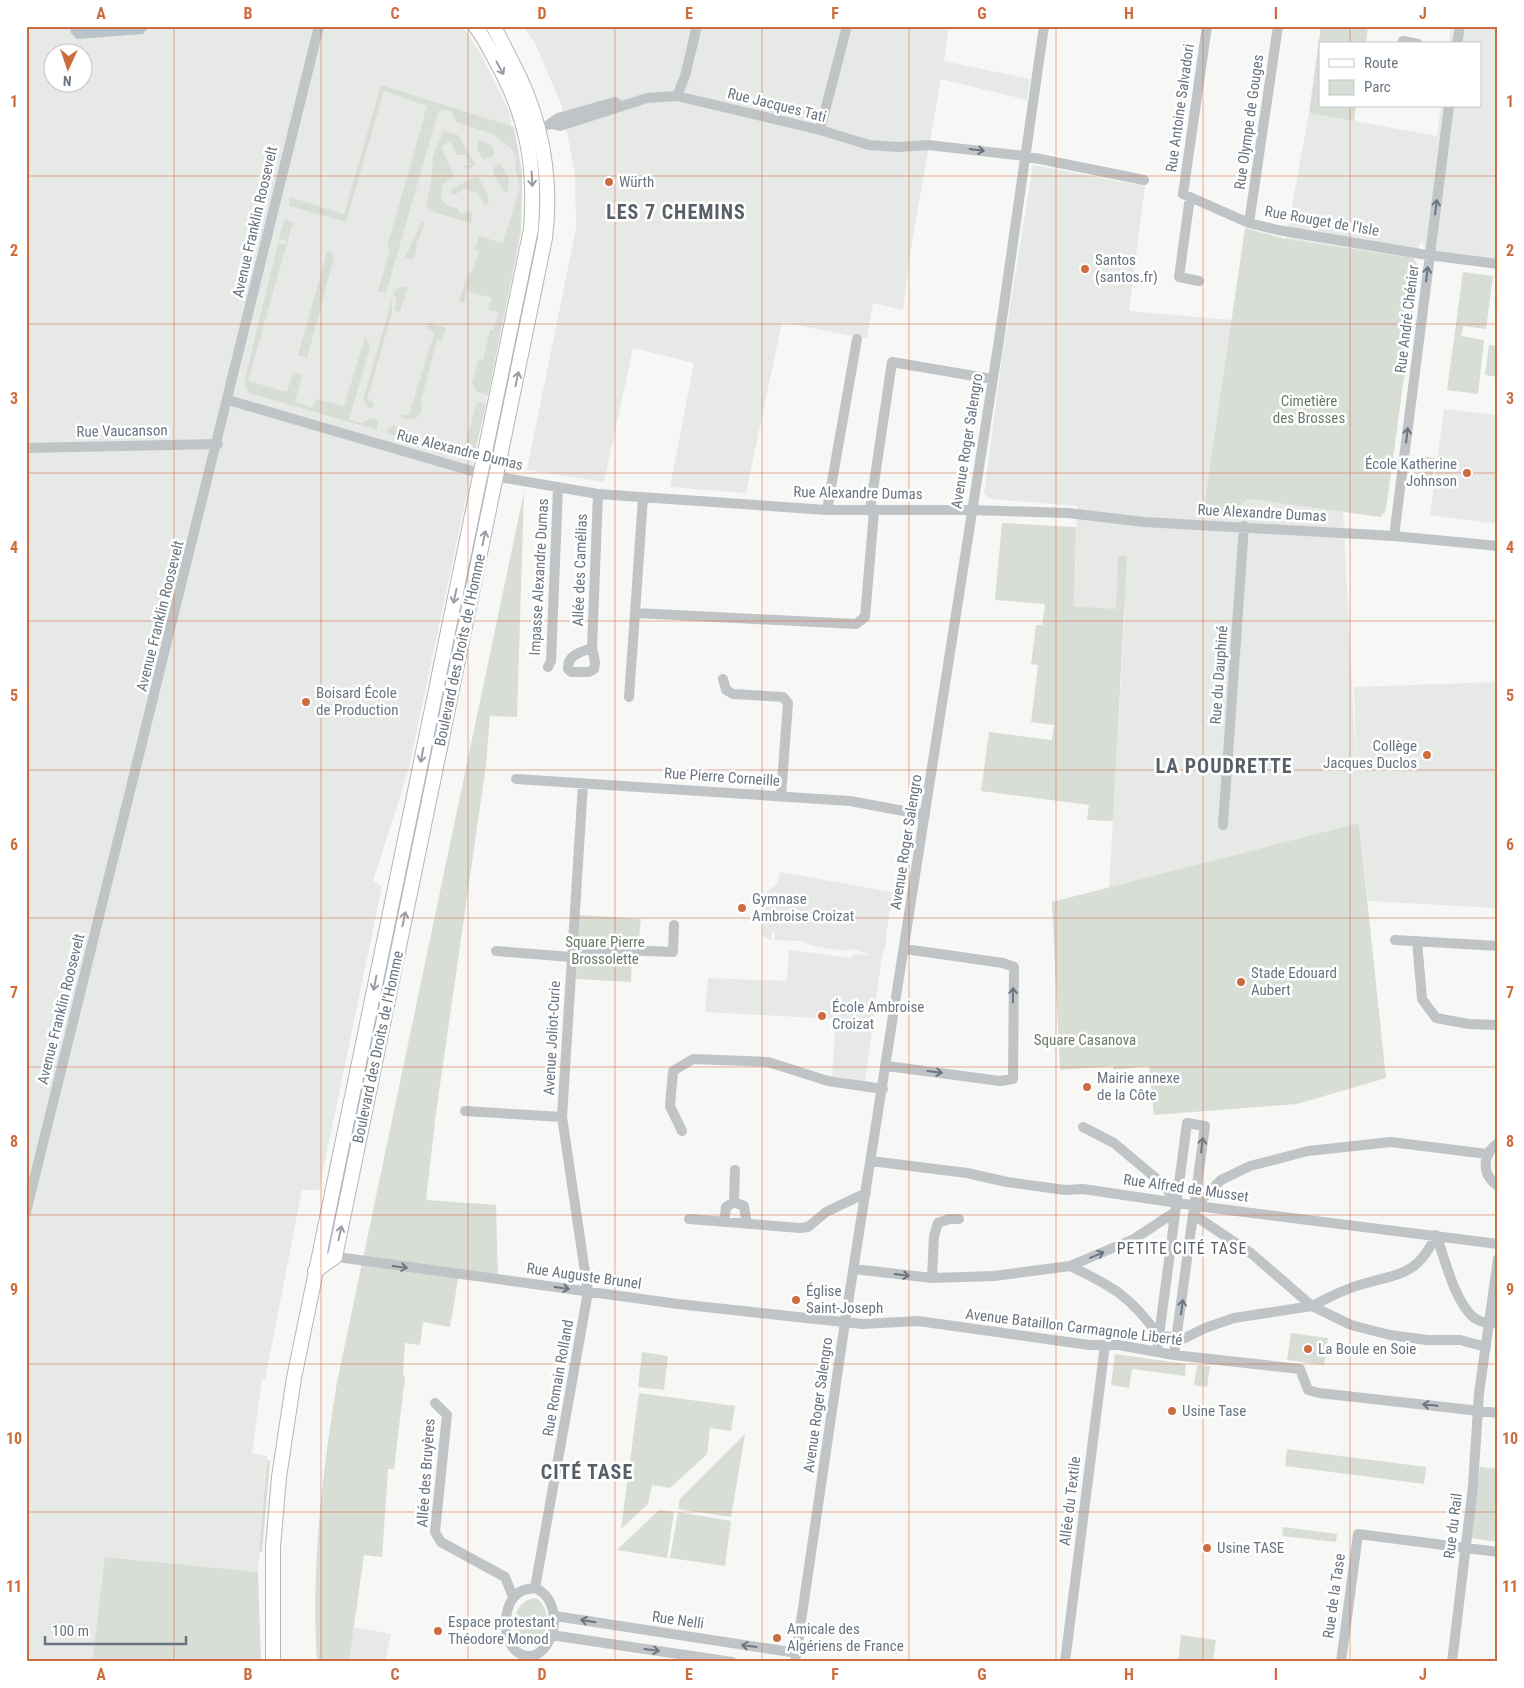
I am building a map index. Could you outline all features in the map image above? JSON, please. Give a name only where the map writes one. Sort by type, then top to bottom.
[{"type":"main road","name":"Boulevard des Droits de l'Homme","points":[[273,1662],[273,1547],[279,1477],[294,1378],[393,890],[482,474],[531,229],[531,163],[539,127],[507,81],[476,26]]},
{"type":"main road","name":"Boulevard des Droits de l'Homme","points":[[335,1257],[496,477],[547,220],[548,187],[545,154],[539,127],[519,75],[493,26]]},
{"type":"main road","points":[[315,1271],[335,1257]]},
{"type":"street","name":"Avenue Franklin Roosevelt","points":[[26,1212],[218,444],[319,26]]},
{"type":"street","points":[[677,96],[685,76],[697,26]]},
{"type":"street","points":[[820,130],[846,26]]},
{"type":"street","name":"Avenue Roger Salengro","points":[[796,1657],[845,1322],[905,949],[1044,26]]},
{"type":"street","name":"Rue Antoine Salvadori","points":[[1200,281],[1179,277],[1186,196],[1207,26]]},
{"type":"street","name":"Rue Olympe de Gouges","points":[[1249,223],[1278,26]]},
{"type":"street","points":[[1457,42],[1460,26]]},
{"type":"street","points":[[1403,41],[1408,42]]},
{"type":"street","name":"Rue Jacques Tati","points":[[539,127],[558,118],[615,102],[619,105],[647,98],[677,96],[820,130],[870,145],[898,147],[928,144],[1025,156]]},
{"type":"street","name":"Rue André Chénier","points":[[1394,536],[1449,108]]},
{"type":"street","points":[[1025,156],[1144,180]]},
{"type":"street","name":"Rue Rouget de l'Isle","points":[[1186,196],[1249,223],[1278,230],[1498,264]]},
{"type":"street","points":[[827,510],[857,339]]},
{"type":"street","points":[[635,613],[856,624],[865,617],[872,511],[892,362],[992,378]]},
{"type":"street","name":"Rue Alexandre Dumas","points":[[228,400],[482,474],[598,494],[827,510],[972,510],[1068,513],[1144,522],[1244,526],[1394,536],[1498,546]]},
{"type":"street","name":"Rue Vaucanson","points":[[26,448],[218,444]]},
{"type":"street","name":"Impasse Alexandre Dumas","points":[[548,667],[551,661],[558,488]]},
{"type":"street","name":"Allée des Camélias","points":[[592,648],[598,494]]},
{"type":"street","points":[[629,697],[643,498]]},
{"type":"street","name":"Rue du Dauphiné","points":[[1223,825],[1244,526]]},
{"type":"street","points":[[723,679],[726,690],[733,694],[784,697],[788,703],[781,796]]},
{"type":"street","name":"Rue Pierre Corneille","points":[[516,779],[850,801],[925,815]]},
{"type":"street","name":"Avenue Joliot-Curie","points":[[583,784],[562,1117],[588,1292]]},
{"type":"street","points":[[496,951],[572,953],[673,952],[674,925]]},
{"type":"street","points":[[1394,940],[1498,946]]},
{"type":"street","points":[[1418,942],[1422,999],[1436,1018],[1469,1024],[1498,1025]]},
{"type":"street","points":[[887,1066],[1000,1081],[1012,1079],[1014,967],[1003,963],[905,949]]},
{"type":"street","points":[[682,1131],[670,1106],[673,1071],[693,1059],[768,1062],[828,1081],[883,1089]]},
{"type":"street","points":[[465,1111],[562,1117]]},
{"type":"street","points":[[1157,1351],[1187,1123],[1205,1126],[1178,1338],[1174,1355]]},
{"type":"street","points":[[1083,1127],[1114,1143],[1164,1185],[1176,1208]]},
{"type":"street","points":[[1194,1210],[1215,1186],[1228,1177],[1250,1166],[1308,1151],[1391,1142],[1487,1154]]},
{"type":"street","points":[[1498,1142],[1487,1154],[1486,1170],[1489,1178],[1498,1186]]},
{"type":"street","name":"Rue Alfred de Musset","points":[[871,1161],[966,1173],[1007,1182],[1065,1190],[1083,1189],[1176,1208],[1436,1235],[1498,1244]]},
{"type":"street","points":[[734,1202],[735,1170]]},
{"type":"street","points":[[689,1218],[800,1228],[808,1226],[826,1212],[866,1193]]},
{"type":"street","points":[[734,1202],[744,1206],[747,1224]]},
{"type":"street","points":[[724,1222],[726,1207],[734,1202]]},
{"type":"street","points":[[854,1269],[932,1278],[994,1276],[1070,1266],[1134,1239],[1176,1208]]},
{"type":"street","points":[[1194,1210],[1252,1254],[1312,1306],[1350,1324],[1390,1335],[1427,1340],[1460,1340],[1486,1347]]},
{"type":"street","points":[[932,1278],[934,1236],[938,1224],[949,1219],[959,1219]]},
{"type":"street","points":[[1070,1266],[1112,1286],[1140,1309],[1159,1336],[1178,1338],[1234,1318],[1312,1306],[1341,1291],[1392,1277],[1415,1267],[1428,1252],[1436,1235]]},
{"type":"street","points":[[1436,1235],[1461,1302],[1473,1318],[1493,1324]]},
{"type":"street","name":"Rue Auguste Brunel","points":[[319,1254],[678,1304],[845,1322]]},
{"type":"street","name":"Rue du Rail","points":[[1452,1662],[1466,1548],[1479,1411],[1479,1393],[1486,1347],[1493,1324],[1498,1259]]},
{"type":"street","name":"Rue Romain Rolland","points":[[535,1588],[588,1292]]},
{"type":"street","name":"Avenue Bataillon Carmagnole Liberté","points":[[845,1322],[862,1324],[918,1321],[1089,1345],[1105,1345],[1300,1369],[1308,1390],[1319,1393],[1479,1411]]},
{"type":"street","name":"Allée du Textile","points":[[1065,1662],[1105,1345]]},
{"type":"street","name":"Allée des Bruyères","points":[[435,1403],[447,1415],[435,1532],[441,1542],[505,1577],[513,1597]]},
{"type":"street","points":[[1479,1411],[1498,1413]]},
{"type":"street","name":"Rue de la Tase","points":[[1341,1662],[1358,1534],[1466,1548]]},
{"type":"street","points":[[1466,1548],[1498,1552]]},
{"type":"street","points":[[535,1588],[544,1592],[548,1597],[555,1616],[551,1635],[541,1650],[527,1659],[510,1643],[506,1634],[507,1616],[513,1597],[519,1592],[535,1588]]},
{"type":"street","name":"Rue Nelli","points":[[555,1616],[796,1657]]},
{"type":"street","points":[[551,1635],[732,1662]]},
{"type":"shaded area","points":[[26,26],[463,26],[481,54],[508,109],[522,173],[521,230],[409,768],[373,881],[382,886],[319,1190],[302,1190],[265,1379],[262,1380],[252,1453],[267,1456],[258,1572],[105,1557],[92,1662],[26,1662]]},
{"type":"shaded area","points":[[70,26],[149,27],[143,34],[77,39],[71,33]]},
{"type":"shaded area","points":[[523,26],[949,26],[944,61],[1030,79],[1027,100],[941,79],[911,248],[903,310],[873,303],[867,339],[782,322],[746,493],[670,487],[694,363],[633,348],[604,482],[527,470],[576,228],[575,174],[562,107],[536,45]]},
{"type":"shaded area","points":[[1451,26],[1498,26],[1498,264],[1430,255],[1421,242],[1413,258],[1286,239],[1309,113],[1437,136],[1441,108],[1482,108],[1482,42],[1449,42]]},
{"type":"shaded area","points":[[1033,165],[1145,186],[1129,311],[1232,320],[1203,514],[1224,516],[1248,499],[1343,512],[1356,764],[1354,687],[1498,682],[1498,908],[1368,901],[1359,823],[1109,888],[1125,610],[1074,606],[1077,506],[990,499],[984,493],[1003,351]]},
{"type":"shaded area","name":"École Katherine Johnson","points":[[1444,409],[1498,415],[1498,524],[1430,515]]},
{"type":"shaded area","points":[[780,872],[892,892],[892,896],[888,896],[894,898],[889,913],[885,948],[882,956],[865,1082],[832,1076],[836,1019],[705,1012],[708,978],[787,981],[789,950],[852,958],[853,954],[871,955],[852,949],[843,951],[813,946],[802,941],[774,940],[775,933],[772,932],[771,940],[765,938],[762,934],[767,892],[778,882]]},
{"type":"shaded area","points":[[354,1627],[391,1634],[385,1662],[349,1662]]},
{"type":"green space","points":[[1321,26],[1368,26],[1366,42],[1319,42],[1319,108],[1356,108],[1354,121],[1309,113]]},
{"type":"green space","points":[[381,85],[514,127],[522,173],[521,230],[488,395],[477,392],[472,383],[479,359],[483,360],[490,330],[493,330],[499,312],[488,310],[492,298],[467,291],[464,303],[459,302],[468,271],[472,272],[479,251],[475,249],[479,236],[503,243],[520,187],[515,168],[516,158],[512,149],[493,134],[456,122],[452,112],[443,109],[438,112],[386,293],[378,291],[390,249],[387,247],[427,106],[384,91],[346,222],[289,206],[289,197],[344,214]]},
{"type":"green space","points":[[443,131],[458,135],[475,164],[469,169],[465,168],[463,165],[471,165],[465,155],[457,155],[450,141],[441,147],[454,175],[442,186],[441,199],[447,205],[459,209],[458,212],[465,214],[466,211],[472,212],[471,223],[430,211],[426,206],[431,184],[433,157]]},
{"type":"green space","points":[[479,140],[492,145],[495,155],[483,160],[477,148]]},
{"type":"green space","points":[[500,163],[509,179],[507,192],[503,191],[493,172],[494,167]]},
{"type":"green space","points":[[474,177],[478,177],[488,195],[489,203],[485,206],[478,193],[464,189],[454,195],[451,194],[452,189]]},
{"type":"green space","points":[[425,220],[419,240],[417,240],[415,257],[412,259],[405,257],[421,223]]},
{"type":"green space","points":[[284,221],[293,222],[248,381],[287,392],[293,372],[302,375],[295,402],[312,408],[316,399],[344,406],[365,337],[370,346],[349,420],[362,423],[370,418],[378,421],[377,430],[249,393],[244,383],[278,243],[285,245],[287,241],[279,239]]},
{"type":"green space","name":"Cimetière des Brosses","points":[[1245,228],[1286,239],[1413,258],[1419,267],[1386,510],[1381,517],[1248,499],[1224,516],[1203,514]]},
{"type":"green space","points":[[327,252],[331,252],[334,258],[307,358],[298,355]]},
{"type":"green space","points":[[1463,272],[1493,276],[1486,329],[1463,326],[1461,336],[1484,340],[1478,394],[1447,390]]},
{"type":"green space","points":[[408,286],[400,312],[394,310],[397,297],[393,295],[395,291]]},
{"type":"green space","points":[[392,299],[392,312],[367,400],[374,403],[372,409],[367,407],[363,400]]},
{"type":"green space","points":[[429,323],[446,328],[442,341],[437,340],[420,404],[422,406],[420,415],[414,419],[401,418],[402,414],[409,415],[434,333],[427,329]]},
{"type":"green space","points":[[1489,345],[1498,346],[1498,377],[1485,375]]},
{"type":"green space","points":[[477,402],[486,404],[473,459],[386,433],[394,425],[402,430],[401,435],[463,453]]},
{"type":"green space","points":[[1422,456],[1435,458],[1432,478],[1419,477]]},
{"type":"green space","points":[[524,492],[517,717],[490,716],[486,765],[436,1113],[426,1200],[496,1205],[498,1278],[459,1274],[450,1327],[423,1322],[420,1345],[405,1343],[403,1374],[405,1377],[394,1469],[388,1469],[382,1557],[364,1555],[349,1662],[317,1662],[315,1592],[319,1521],[322,1486],[337,1382]]},
{"type":"green space","points":[[1002,523],[1076,527],[1074,606],[1116,609],[1118,556],[1127,556],[1113,821],[1087,820],[1089,805],[981,791],[989,732],[1052,740],[1054,725],[1031,722],[1038,665],[1031,664],[1036,625],[1042,625],[1045,604],[995,600]]},
{"type":"green space","name":"Stade Edouard Aubert","points":[[1359,823],[1386,1078],[1297,1104],[1154,1115],[1149,1066],[1114,1070],[1113,1066],[1060,1070],[1052,902]]},
{"type":"green space","name":"Square Pierre Brossolette","points":[[579,915],[641,919],[639,938],[647,947],[632,946],[631,982],[576,979]]},
{"type":"green space","name":"La Boule en Soie","points":[[1291,1333],[1328,1338],[1324,1365],[1287,1360]]},
{"type":"green space","points":[[642,1352],[668,1356],[664,1390],[638,1387]]},
{"type":"green space","points":[[1115,1354],[1186,1364],[1185,1376],[1132,1369],[1129,1388],[1111,1385]]},
{"type":"green space","points":[[1197,1365],[1210,1366],[1207,1387],[1194,1385]]},
{"type":"green space","points":[[639,1393],[735,1406],[731,1431],[710,1428],[707,1454],[670,1488],[652,1485],[648,1504],[621,1529]]},
{"type":"green space","points":[[745,1434],[731,1517],[678,1509],[680,1499]]},
{"type":"green space","points":[[1287,1449],[1426,1467],[1424,1484],[1285,1466]]},
{"type":"green space","points":[[267,1460],[270,1461],[262,1552],[259,1552]]},
{"type":"green space","points":[[1480,1467],[1498,1469],[1498,1542],[1470,1538]]},
{"type":"green space","points":[[659,1510],[674,1512],[667,1558],[617,1550]]},
{"type":"green space","points":[[678,1512],[731,1521],[725,1566],[670,1558]]},
{"type":"green space","points":[[1283,1527],[1337,1534],[1336,1542],[1282,1536]]},
{"type":"green space","points":[[105,1557],[258,1572],[261,1662],[92,1662]]},
{"type":"green space","points":[[536,1598],[544,1607],[547,1626],[538,1643],[524,1647],[516,1634],[515,1618],[517,1611],[522,1605],[528,1600]]},
{"type":"green space","points":[[1181,1635],[1216,1640],[1213,1662],[1178,1662]]},
{"type":"place","name":"Würth","points":[[609,182]]},
{"type":"place","name":"Santos (santos.fr)","points":[[1085,269]]},
{"type":"place","name":"École Katherine Johnson","points":[[1467,473]]},
{"type":"place","name":"Boisard École de Production","points":[[306,702]]},
{"type":"place","name":"Collège Jacques Duclos","points":[[1427,755]]},
{"type":"place","name":"Gymnase Ambroise Croizat","points":[[742,908]]},
{"type":"place","name":"Stade Edouard Aubert","points":[[1241,982]]},
{"type":"place","name":"École Ambroise Croizat","points":[[822,1016]]},
{"type":"place","name":"Mairie annexe de la Côte","points":[[1087,1087]]},
{"type":"place","name":"Église Saint-Joseph","points":[[796,1300]]},
{"type":"place","name":"La Boule en Soie","points":[[1308,1349]]},
{"type":"place","name":"Usine Tase","points":[[1172,1411]]},
{"type":"place","name":"Usine TASE","points":[[1207,1548]]},
{"type":"place","name":"Espace protestant Théodore Monod","points":[[438,1631]]},
{"type":"place","name":"Amicale des Algériens de France","points":[[777,1638]]},
{"type":"district","name":"LES 7 CHEMINS","points":[[676,212]]},
{"type":"district","name":"LA POUDRETTE","points":[[1224,766]]},
{"type":"district","name":"PETITE CITÉ TASE","points":[[1182,1248]]},
{"type":"district","name":"CITÉ TASE","points":[[587,1472]]},
{"type":"park label","name":"Square Casanova","points":[[1085,1040]]}]
